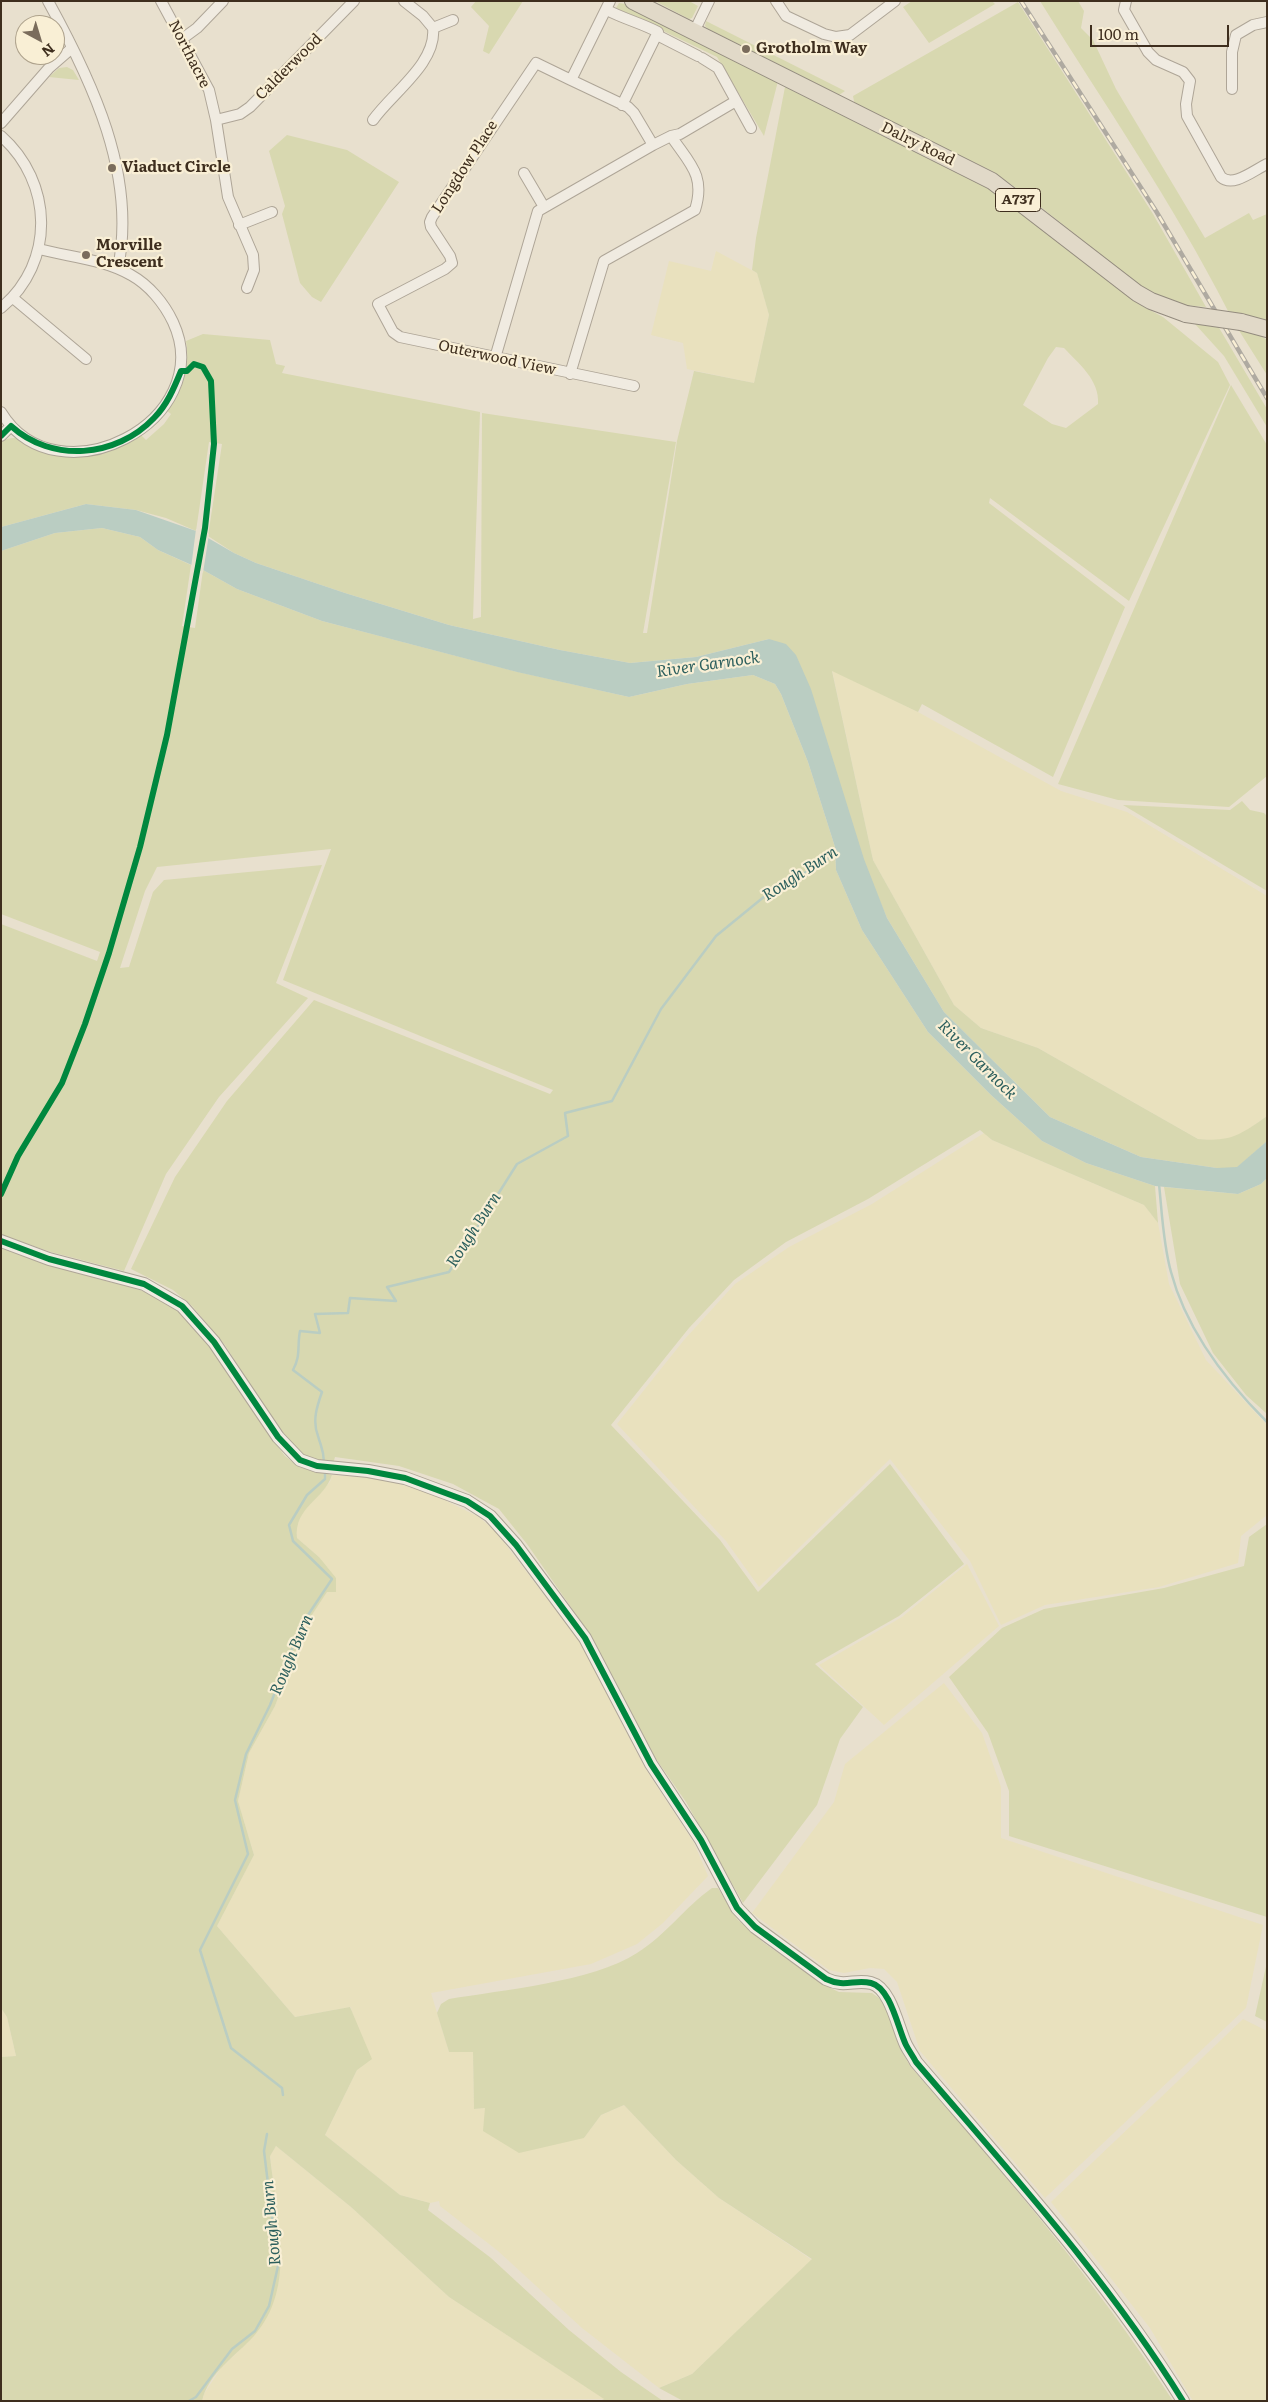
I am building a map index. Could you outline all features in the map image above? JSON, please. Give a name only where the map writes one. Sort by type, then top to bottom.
[{"type":"highway","name":"Dalry Road","points":[[633,1],[992,181],[1137,293],[1151,301],[1186,314],[1241,322],[1267,329]]},
{"type":"street","points":[[48,1],[91,90],[118,169],[123,220],[118,268]]},
{"type":"street","name":"Northacre","points":[[161,1],[209,90],[216,120],[228,197],[254,263],[247,288]]},
{"type":"street","points":[[182,40],[197,28],[223,1]]},
{"type":"street","name":"Calderwood","points":[[216,120],[240,114],[250,107],[354,1]]},
{"type":"street","points":[[373,120],[427,57],[433,46],[433,28],[423,16],[404,1]]},
{"type":"street","points":[[694,32],[709,1]]},
{"type":"street","points":[[776,1],[786,16],[824,34],[836,37],[855,32],[895,1]]},
{"type":"street","points":[[1126,1],[1124,10],[1148,52],[1156,60],[1183,72],[1190,81],[1185,110],[1220,177],[1226,181],[1234,182],[1267,164]]},
{"type":"street","points":[[653,145],[634,113],[622,105],[571,80],[609,6],[632,23],[638,22],[714,64],[751,128]]},
{"type":"street","points":[[433,28],[453,20]]},
{"type":"street","points":[[1232,89],[1232,52],[1236,35],[1253,25],[1267,22]]},
{"type":"street","points":[[622,105],[657,34]]},
{"type":"street","points":[[1,123],[49,68],[72,48]]},
{"type":"street","name":"Longdow Place","points":[[378,304],[445,269],[452,262],[432,227],[430,222],[432,216],[536,62],[571,80]]},
{"type":"street","points":[[495,358],[538,211],[653,145],[671,136],[680,134],[736,100]]},
{"type":"street","points":[[1,136],[22,158],[34,186],[41,217],[39,249],[29,276],[13,298],[1,308]]},
{"type":"street","points":[[570,374],[604,261],[695,210],[699,187],[697,175],[671,136]]},
{"type":"street","points":[[524,173],[544,207]]},
{"type":"street","points":[[239,225],[272,212]]},
{"type":"street","points":[[1,412],[20,434],[47,447],[64,451],[87,451],[119,442],[138,432],[154,418],[166,403],[181,371],[182,354],[175,327],[160,300],[148,287],[118,268],[39,249]]},
{"type":"street","points":[[13,298],[86,359]]},
{"type":"street","name":"Outerwood View","points":[[378,304],[392,332],[400,338],[634,386]]},
{"type":"street","points":[[1,436],[12,426]]},
{"type":"street","points":[[1,1240],[49,1259],[144,1284],[182,1306],[214,1342],[288,1450],[300,1460],[317,1466],[405,1478],[437,1489],[480,1508],[499,1526],[585,1638],[651,1764],[701,1840],[730,1897],[742,1915],[826,1979],[838,1985],[873,1984],[880,1988],[888,1999],[906,2045],[916,2062],[1031,2197],[1128,2317],[1183,2401]]},
{"type":"shaded area","points":[[716,251],[757,273],[769,315],[754,383],[687,369],[683,343],[651,335],[669,261],[711,271]]},
{"type":"shaded area","points":[[832,670],[918,712],[1061,791],[1127,812],[1267,896],[1267,1116],[1239,1136],[1219,1141],[1198,1139],[1038,1048],[981,1028],[954,1005],[873,860]]},
{"type":"shaded area","points":[[984,1133],[992,1140],[1144,1205],[1158,1223],[1169,1284],[1206,1360],[1267,1425],[1267,1515],[1241,1536],[1238,1563],[1159,1587],[1045,1605],[1001,1625],[970,1561],[890,1459],[759,1587],[726,1541],[617,1424],[684,1340],[735,1284],[789,1247],[872,1204]]},
{"type":"shaded area","points":[[332,1475],[383,1479],[432,1494],[479,1517],[496,1532],[580,1642],[645,1768],[694,1843],[708,1876],[663,1923],[637,1944],[591,1964],[431,1993],[449,2052],[473,2051],[474,2109],[485,2108],[584,2138],[601,2115],[624,2105],[676,2160],[719,2198],[812,2260],[692,2374],[659,2388],[582,2328],[498,2251],[440,2206],[439,2201],[430,2203],[400,2195],[325,2135],[357,2070],[351,2007],[295,2017],[217,1926],[254,1855],[238,1801],[249,1753],[275,1706],[306,1624],[327,1592],[336,1592],[319,1557],[297,1538],[296,1526],[302,1513],[330,1482]]},
{"type":"shaded area","points":[[967,1564],[999,1626],[884,1725],[819,1665],[902,1617]]},
{"type":"shaded area","points":[[944,1683],[982,1733],[1001,1787],[1001,1838],[1263,1925],[1246,2008],[1045,2198],[920,2051],[897,1982],[884,1969],[870,1968],[844,1973],[829,1970],[752,1913],[834,1802],[845,1764]]},
{"type":"shaded area","points":[[1,2008],[7,2017],[16,2056],[1,2057]]},
{"type":"shaded area","points":[[1243,2019],[1267,2031],[1267,2401],[1193,2401],[1150,2328],[1051,2202]]},
{"type":"shaded area","points":[[276,2146],[351,2207],[449,2297],[605,2399],[202,2401],[204,2394],[221,2368],[253,2337],[281,2254],[270,2155]]},
{"type":"green space","points":[[476,1],[523,1],[489,54],[483,51],[489,26],[471,7]]},
{"type":"green space","points":[[655,1],[689,1],[698,6],[692,18],[689,19]]},
{"type":"green space","points":[[912,1],[992,1],[995,4],[929,43],[903,7]]},
{"type":"green space","points":[[1040,1],[1078,1],[1084,11],[1081,28],[1093,40],[1116,89],[1205,238],[1249,213],[1253,220],[1267,214],[1267,322],[1228,311],[1161,193]]},
{"type":"green space","points":[[1018,2],[1153,214],[1206,307],[1172,304],[1148,292],[1023,193],[992,171],[855,106],[853,96]]},
{"type":"green space","points":[[619,3],[626,4],[778,81],[764,136],[717,57],[616,8]]},
{"type":"green space","points":[[706,21],[845,91],[839,95],[708,29],[705,26]]},
{"type":"green space","points":[[67,67],[73,70],[79,80],[49,77],[59,68]]},
{"type":"green space","points":[[785,87],[988,186],[1121,291],[1163,317],[1218,362],[1230,385],[1129,601],[990,498],[989,503],[1125,607],[1053,777],[922,704],[918,712],[832,671],[873,860],[954,1005],[981,1028],[1038,1048],[1198,1139],[1209,1140],[1235,1136],[1267,1116],[1267,1141],[1237,1168],[1217,1168],[1141,1157],[1050,1117],[944,1012],[887,918],[769,639],[696,657],[630,663],[560,650],[449,625],[256,563],[234,553],[208,536],[222,444],[209,442],[196,531],[166,518],[136,510],[86,504],[1,527],[2,441],[10,438],[19,438],[66,456],[84,457],[117,447],[141,435],[146,440],[164,424],[171,414],[167,411],[178,395],[186,369],[186,341],[203,334],[270,340],[276,364],[285,366],[282,373],[480,412],[473,619],[481,617],[482,413],[676,442],[643,633],[647,633],[677,441],[694,371],[754,383],[769,315],[757,273],[752,270],[756,238]],"holes":[[[1056,347],[1064,348],[1087,373],[1096,387],[1098,395],[1098,404],[1066,428],[1052,424],[1023,405],[1048,358]]]},
{"type":"green space","points":[[287,135],[347,150],[399,182],[321,302],[312,297],[300,283],[282,214],[285,206],[269,151]]},
{"type":"green space","points":[[1195,324],[1218,326],[1267,409],[1267,427],[1224,356]]},
{"type":"green space","points":[[1238,329],[1258,334],[1267,340],[1267,375]]},
{"type":"green space","points":[[1231,385],[1267,445],[1267,776],[1229,807],[1118,800],[1058,784]]},
{"type":"green space","points":[[102,528],[140,537],[158,550],[191,565],[182,626],[195,628],[203,570],[237,589],[322,621],[514,671],[629,697],[687,684],[753,675],[775,684],[781,694],[808,762],[835,847],[836,870],[862,930],[928,1032],[991,1095],[1042,1141],[1086,1163],[1155,1186],[1158,1223],[1144,1205],[992,1140],[980,1130],[868,1199],[786,1242],[734,1280],[689,1328],[611,1425],[720,1540],[758,1592],[890,1464],[964,1564],[899,1616],[815,1664],[863,1707],[840,1739],[817,1805],[743,1903],[686,1802],[654,1756],[591,1636],[527,1544],[499,1509],[453,1484],[399,1466],[335,1457],[333,1464],[307,1459],[275,1424],[225,1345],[192,1306],[173,1290],[131,1269],[175,1177],[227,1101],[314,1000],[550,1094],[553,1090],[283,980],[331,849],[157,867],[145,891],[120,968],[129,967],[153,892],[164,880],[322,865],[276,983],[308,998],[219,1097],[166,1174],[124,1271],[51,1252],[1,1235],[1,924],[97,961],[100,952],[1,914],[1,551],[55,533]]},
{"type":"green space","points":[[1242,801],[1250,810],[1264,813],[1267,816],[1267,891],[1123,805],[1230,810]]},
{"type":"green space","points":[[1267,1178],[1267,1414],[1246,1395],[1213,1353],[1180,1284],[1164,1187],[1238,1194],[1261,1184]]},
{"type":"green space","points":[[1,1246],[61,1268],[140,1290],[164,1301],[183,1315],[216,1352],[285,1456],[299,1467],[332,1475],[323,1491],[300,1519],[297,1527],[297,1538],[319,1557],[336,1578],[336,1592],[327,1592],[306,1624],[275,1706],[249,1753],[238,1801],[254,1855],[217,1926],[295,2017],[350,2007],[372,2059],[357,2070],[325,2135],[400,2195],[430,2203],[428,2210],[491,2258],[569,2330],[621,2372],[663,2401],[600,2401],[604,2399],[449,2297],[351,2207],[276,2146],[270,2156],[281,2249],[280,2273],[276,2295],[268,2317],[254,2336],[217,2373],[211,2381],[202,2401],[1,2401],[1,2057],[16,2056],[7,2017],[1,2008]]},
{"type":"green space","points":[[1267,1524],[1267,1917],[1009,1836],[1009,1791],[988,1733],[949,1677],[1002,1628],[1044,1609],[1164,1588],[1244,1566],[1249,1537]]},
{"type":"green space","points":[[712,1888],[718,1888],[737,1919],[764,1943],[826,1986],[839,1992],[872,1993],[883,2001],[900,2048],[910,2066],[1014,2187],[1081,2270],[1173,2401],[683,2401],[659,2388],[692,2374],[812,2259],[719,2198],[676,2160],[624,2105],[601,2115],[584,2138],[519,2153],[483,2131],[485,2108],[474,2109],[473,2052],[449,2052],[437,2013],[441,2004],[449,1999],[546,1984],[596,1971],[618,1963],[647,1946]]},
{"type":"green space","points":[[1267,1962],[1267,2022],[1255,2016]]},
{"type":"water","name":"River Garnock","points":[[86,504],[136,510],[196,531],[234,553],[256,563],[345,593],[449,625],[560,650],[630,663],[696,657],[769,639],[786,644],[796,655],[811,689],[864,859],[887,918],[944,1012],[1050,1117],[1141,1157],[1217,1168],[1237,1167],[1267,1141],[1267,1178],[1261,1184],[1238,1194],[1155,1186],[1086,1163],[1042,1141],[991,1095],[928,1032],[862,930],[836,870],[835,847],[808,762],[781,694],[775,684],[753,675],[687,684],[629,697],[517,672],[322,621],[237,589],[203,570],[158,550],[140,537],[102,528],[55,533],[1,551],[1,527]]},
{"type":"pier","points":[[196,529],[209,534],[203,573],[191,568]]},
{"type":"waterway","name":"Rough Burn","points":[[324,1463],[323,1452],[315,1425],[317,1408],[322,1392],[293,1370],[298,1355],[300,1331],[320,1333],[315,1314],[348,1313],[350,1298],[396,1301],[387,1287],[449,1272],[517,1164],[568,1136],[565,1113],[612,1101],[661,1009],[716,936],[776,887],[820,865],[837,851]]},
{"type":"waterway","points":[[1159,1184],[1168,1261],[1187,1314],[1197,1334],[1223,1372],[1267,1422]]},
{"type":"waterway","name":"Rough Burn","points":[[283,2095],[282,2088],[231,2048],[200,1950],[248,1854],[235,1800],[246,1754],[270,1705],[302,1624],[332,1579],[293,1541],[289,1525],[307,1495],[325,1479],[325,1471]]},
{"type":"waterway","name":"Rough Burn","points":[[189,2401],[196,2397],[232,2349],[255,2331],[269,2306],[278,2266],[264,2151],[267,2134]]},
{"type":"railway","points":[[1021,1],[1156,211],[1267,398]]},
{"type":"cycle path","points":[[1,436],[11,426],[27,438],[45,446],[64,450],[84,451],[103,448],[139,431],[154,418],[173,390],[181,371],[187,371],[194,364],[203,367],[211,381],[214,444],[205,528],[167,735],[140,847],[109,953],[85,1024],[62,1083],[18,1156],[1,1194]]},
{"type":"cycle path","points":[[1,1241],[49,1259],[144,1284],[182,1306],[214,1342],[278,1437],[300,1460],[317,1466],[368,1471],[405,1478],[467,1501],[490,1516],[516,1545],[585,1638],[651,1764],[701,1840],[737,1908],[755,1927],[826,1979],[839,1983],[865,1982],[878,1986],[889,2001],[906,2045],[916,2062],[1090,2268],[1154,2356],[1183,2401]]},
{"type":"place","name":"Grotholm Way","points":[[746,49]]},
{"type":"place","name":"Viaduct Circle","points":[[112,168]]},
{"type":"place","name":"Morville Crescent","points":[[86,255]]}]
